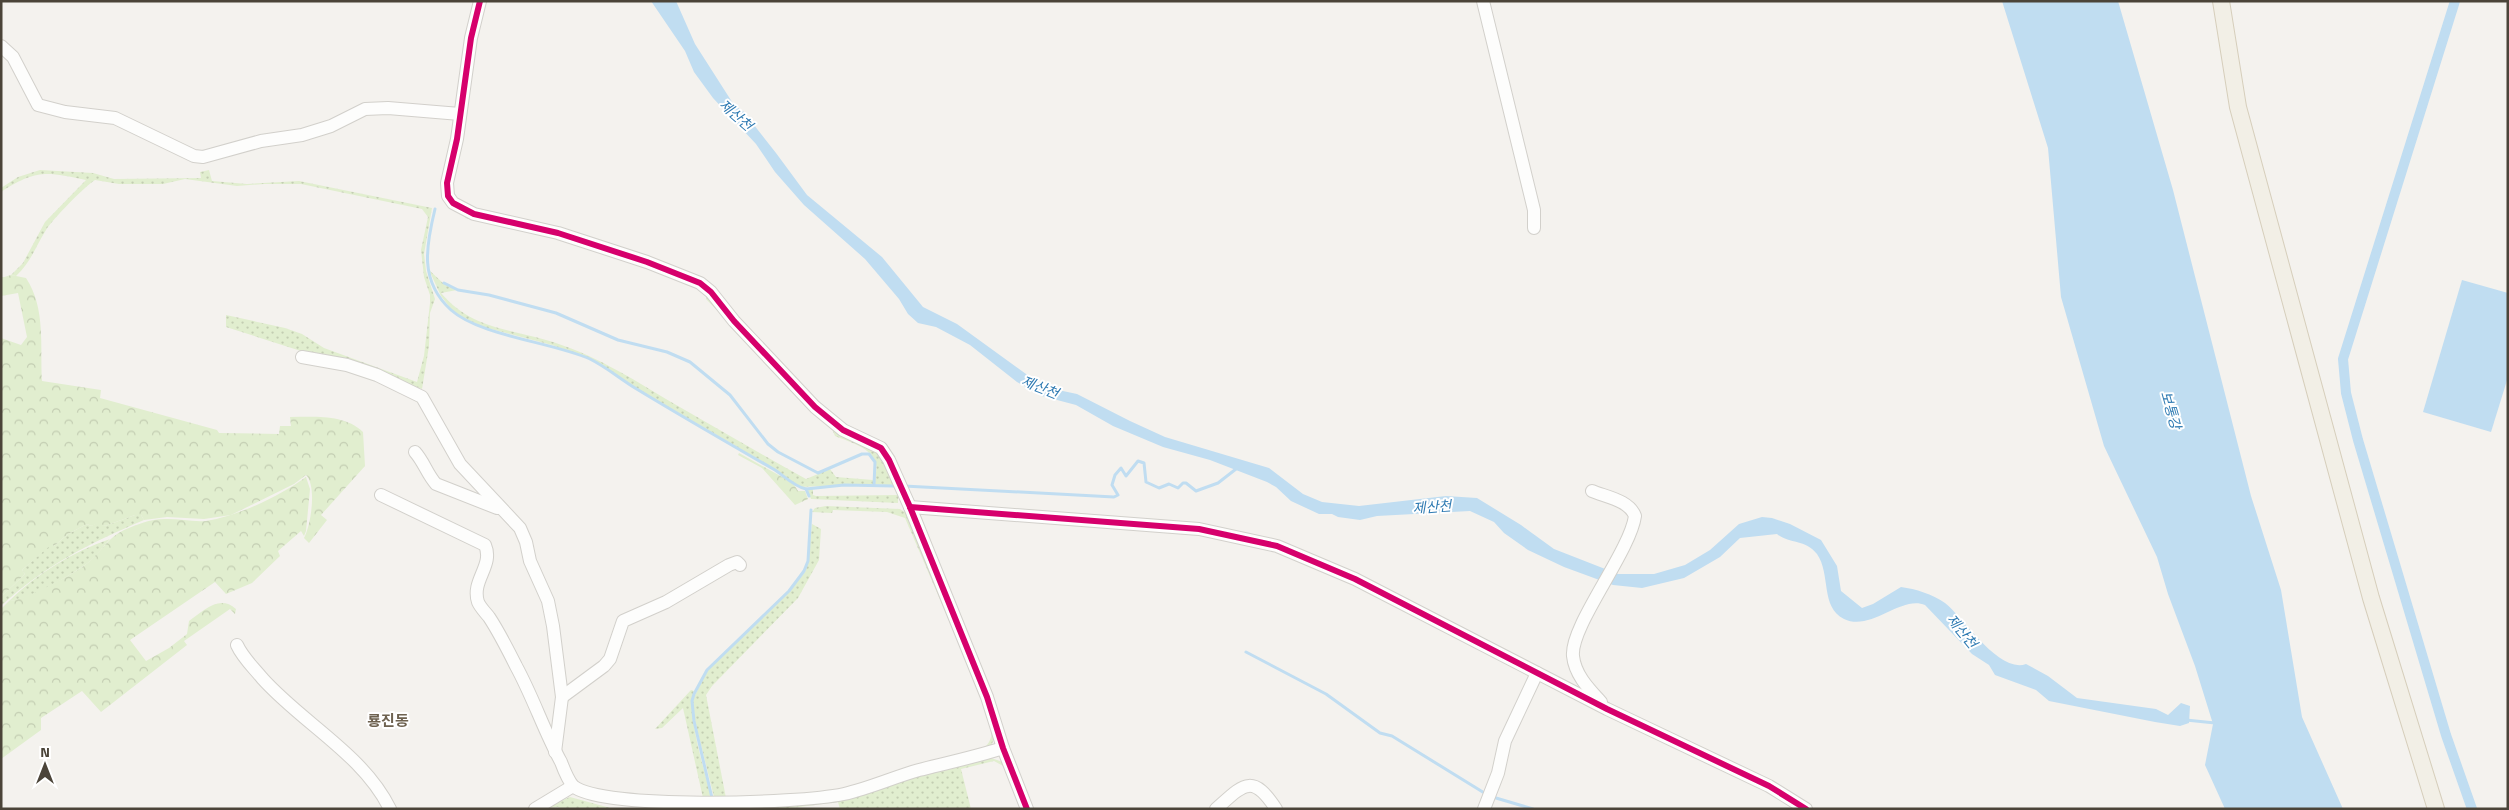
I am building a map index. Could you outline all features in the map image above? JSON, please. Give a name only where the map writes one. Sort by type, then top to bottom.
[{"type":"main road","points":[[2221,1],[2238,107],[2371,598],[2436,809]]},
{"type":"street","points":[[480,1],[469,46],[460,114],[447,184],[448,196],[453,203],[474,214],[558,233],[647,262],[700,283],[711,292],[734,320],[816,407],[843,430],[881,448],[889,460],[910,506],[987,697],[1003,748],[1027,809]]},
{"type":"street","points":[[1483,1],[1534,210],[1534,228]]},
{"type":"street","points":[[1,46],[13,57],[38,105],[65,112],[115,118],[194,156],[203,158],[261,141],[302,135],[330,126],[365,109],[388,108],[460,114]]},
{"type":"street","points":[[302,357],[332,362],[370,372],[422,397],[460,464],[520,528],[526,542],[530,561],[548,601],[562,698],[555,752]]},
{"type":"street","points":[[414,452],[422,460],[430,478],[436,484],[502,509]]},
{"type":"street","points":[[1592,491],[1624,504],[1635,516],[1612,569],[1582,627],[1573,652],[1580,676],[1607,709]]},
{"type":"street","points":[[381,495],[485,545],[489,553],[487,565],[476,589],[478,603],[489,617],[517,668],[555,752],[573,786],[595,799],[655,807],[773,803],[844,794],[918,770],[966,760],[1003,748]]},
{"type":"street","points":[[910,506],[1199,529],[1277,546],[1355,579],[1607,709],[1769,786],[1806,809]]},
{"type":"street","points":[[562,698],[604,666],[610,659],[623,621],[666,602],[729,565],[737,562],[740,565]]},
{"type":"street","points":[[237,644],[241,653],[277,695],[367,773],[380,790],[390,809]]},
{"type":"street","points":[[1484,809],[1498,773],[1505,741],[1537,673]]},
{"type":"street","points":[[1216,809],[1238,789],[1251,785],[1259,787],[1266,793],[1276,809]]},
{"type":"street","points":[[535,809],[573,786]]},
{"type":"green space","points":[[40,170],[93,173],[114,179],[201,178],[200,172],[209,170],[212,181],[247,184],[299,181],[432,208],[424,254],[426,271],[435,299],[430,313],[429,346],[422,389],[378,372],[304,352],[226,327],[226,315],[285,328],[302,334],[324,348],[417,382],[424,356],[430,303],[430,295],[424,277],[421,250],[428,217],[422,209],[301,184],[237,186],[185,179],[163,184],[119,184],[95,180],[49,225],[21,271],[16,276],[11,275],[23,263],[45,222],[86,180],[61,175],[42,174],[24,179],[1,192],[1,188],[18,177]]},
{"type":"green space","points":[[466,215],[561,236],[677,276],[700,286],[709,292],[727,317],[796,392],[706,299],[707,295],[704,291],[677,278],[584,245],[465,218]]},
{"type":"green space","points":[[429,270],[444,284],[457,290],[441,293],[452,305],[464,313],[489,325],[563,345],[595,359],[806,479],[830,469],[836,477],[873,480],[873,484],[799,487],[775,469],[634,387],[593,360],[552,345],[483,327],[460,316],[451,309],[441,296]]},
{"type":"green space","points":[[11,275],[26,278],[37,302],[41,328],[42,381],[101,390],[100,398],[217,430],[219,433],[279,434],[280,426],[291,426],[290,417],[338,419],[355,426],[363,432],[365,466],[321,515],[327,520],[309,543],[304,538],[311,515],[312,496],[309,480],[306,475],[294,484],[231,515],[204,519],[167,517],[144,520],[141,515],[135,515],[105,526],[99,523],[91,526],[87,524],[68,534],[54,546],[52,544],[22,570],[25,574],[1,597],[1,338],[21,345],[27,337],[18,293],[1,296],[1,278]]},
{"type":"green space","points":[[799,395],[837,430],[867,444],[881,454],[897,486],[875,484],[876,466],[872,456],[858,445],[835,436],[832,429]]},
{"type":"green space","points":[[739,453],[793,483],[798,491],[805,491],[808,499],[795,505],[762,468],[738,455]]},
{"type":"green space","points":[[306,477],[310,489],[304,536],[301,531],[278,551],[280,556],[252,583],[226,594],[215,582],[130,640],[146,661],[169,648],[187,634],[189,621],[206,609],[224,603],[236,609],[235,614],[230,609],[184,641],[187,645],[101,712],[82,691],[41,718],[41,730],[1,759],[1,609],[9,601],[16,600],[51,585],[84,566],[114,536],[129,528],[156,519],[206,521],[231,515],[284,491]]},
{"type":"green space","points":[[813,489],[813,495],[816,496],[898,495],[898,503],[811,499],[807,490]]},
{"type":"green space","points":[[826,506],[900,509],[906,513],[994,721],[994,740],[987,749],[973,756],[932,763],[865,786],[838,792],[786,799],[715,801],[695,721],[693,701],[695,695],[708,670],[789,592],[805,572],[812,524],[821,529],[819,560],[798,598],[712,686],[706,695],[726,798],[805,794],[852,786],[918,765],[974,753],[989,743],[992,728],[990,716],[905,518],[887,512],[833,510],[832,513],[812,512],[815,508]]},
{"type":"green space","points":[[135,515],[141,515],[144,520],[86,547],[51,567],[1,606],[1,597],[25,574],[22,570],[52,543],[54,546],[68,534],[87,524],[91,526],[99,522],[105,526]]},
{"type":"green space","points":[[110,539],[92,560],[82,567],[38,592],[27,597],[9,601],[56,564],[82,550]]},
{"type":"green space","points":[[691,690],[694,691],[692,702],[695,729],[712,801],[605,794],[703,798],[683,708],[662,728],[655,729]]},
{"type":"green space","points":[[991,758],[1006,763],[1005,767],[994,761],[961,769],[971,809],[840,809],[838,802],[784,809],[743,808],[921,774]]},
{"type":"green space","points":[[570,797],[614,809],[562,809],[558,807],[541,809]]},
{"type":"water","points":[[651,1],[676,1],[695,44],[734,105],[743,111],[807,195],[882,257],[923,307],[957,324],[1044,387],[1077,394],[1165,437],[1269,468],[1303,494],[1322,502],[1359,506],[1446,496],[1477,498],[1521,525],[1554,549],[1618,574],[1654,574],[1685,565],[1710,550],[1739,524],[1762,517],[1772,518],[1790,524],[1821,540],[1837,566],[1841,591],[1862,608],[1873,604],[1901,587],[1924,592],[1945,603],[1993,653],[2004,661],[2016,665],[2026,664],[2048,676],[2077,698],[2156,709],[2168,715],[2181,703],[2190,706],[2189,723],[2180,726],[2049,701],[2036,690],[1995,675],[1989,665],[1972,654],[1925,605],[1916,603],[1906,605],[1865,621],[1854,622],[1844,619],[1832,607],[1824,571],[1817,554],[1807,546],[1777,534],[1740,538],[1720,557],[1684,578],[1642,588],[1613,585],[1564,567],[1528,550],[1504,533],[1494,522],[1470,511],[1377,516],[1360,520],[1338,517],[1332,514],[1319,514],[1291,501],[1276,487],[1267,482],[1210,460],[1163,447],[1113,426],[1076,405],[1042,396],[1017,382],[970,345],[936,327],[918,323],[908,314],[899,299],[865,259],[804,205],[775,172],[756,144],[713,98],[694,72],[685,51]]},
{"type":"water","name":"보통강","points":[[2002,1],[2118,1],[2173,190],[2251,496],[2281,590],[2302,717],[2343,809],[2225,809],[2205,765],[2213,724],[2157,557],[2104,446],[2061,297],[2048,148]]},
{"type":"water","points":[[2462,280],[2508,293],[2508,377],[2491,432],[2423,412]]},
{"type":"waterway","points":[[2455,1],[2343,359],[2346,393],[2358,440],[2446,735],[2472,809]]},
{"type":"waterway","points":[[435,209],[429,236],[428,263],[434,287],[441,299],[451,310],[464,319],[480,326],[590,359],[652,398],[775,470],[794,484],[806,489]]},
{"type":"waterway","points":[[444,283],[458,290],[489,295],[556,313],[618,340],[667,352],[690,362],[730,395],[768,444],[778,452],[818,473],[862,454],[869,454],[875,462],[874,485]]},
{"type":"waterway","points":[[904,486],[1114,497],[1118,495],[1112,485],[1115,475],[1121,468],[1126,476],[1138,461],[1144,463],[1146,482],[1159,488],[1169,484],[1178,488],[1183,483],[1186,483],[1196,491],[1218,483],[1236,469],[1237,466]]},
{"type":"waterway","points":[[809,496],[806,489],[844,485],[894,486]]},
{"type":"waterway","points":[[712,798],[694,721],[692,701],[694,694],[707,670],[789,591],[804,571],[808,561],[811,510]]},
{"type":"waterway","points":[[1246,652],[1326,694],[1380,733],[1392,736],[1486,794]]},
{"type":"waterway","name":"제산천","points":[[2186,720],[2215,723]]},
{"type":"waterway","points":[[1496,798],[1533,809]]},
{"type":"cycle path","points":[[480,1],[471,38],[457,139],[447,183],[448,196],[453,203],[474,214],[558,233],[647,262],[700,283],[711,292],[734,321],[815,407],[843,430],[881,448],[889,460],[910,507],[987,697],[1003,748],[1027,809]]},
{"type":"cycle path","points":[[910,507],[1199,529],[1277,546],[1355,579],[1607,709],[1769,786],[1806,809]]},
{"type":"district","name":"룡진동","points":[[388,721]]}]
